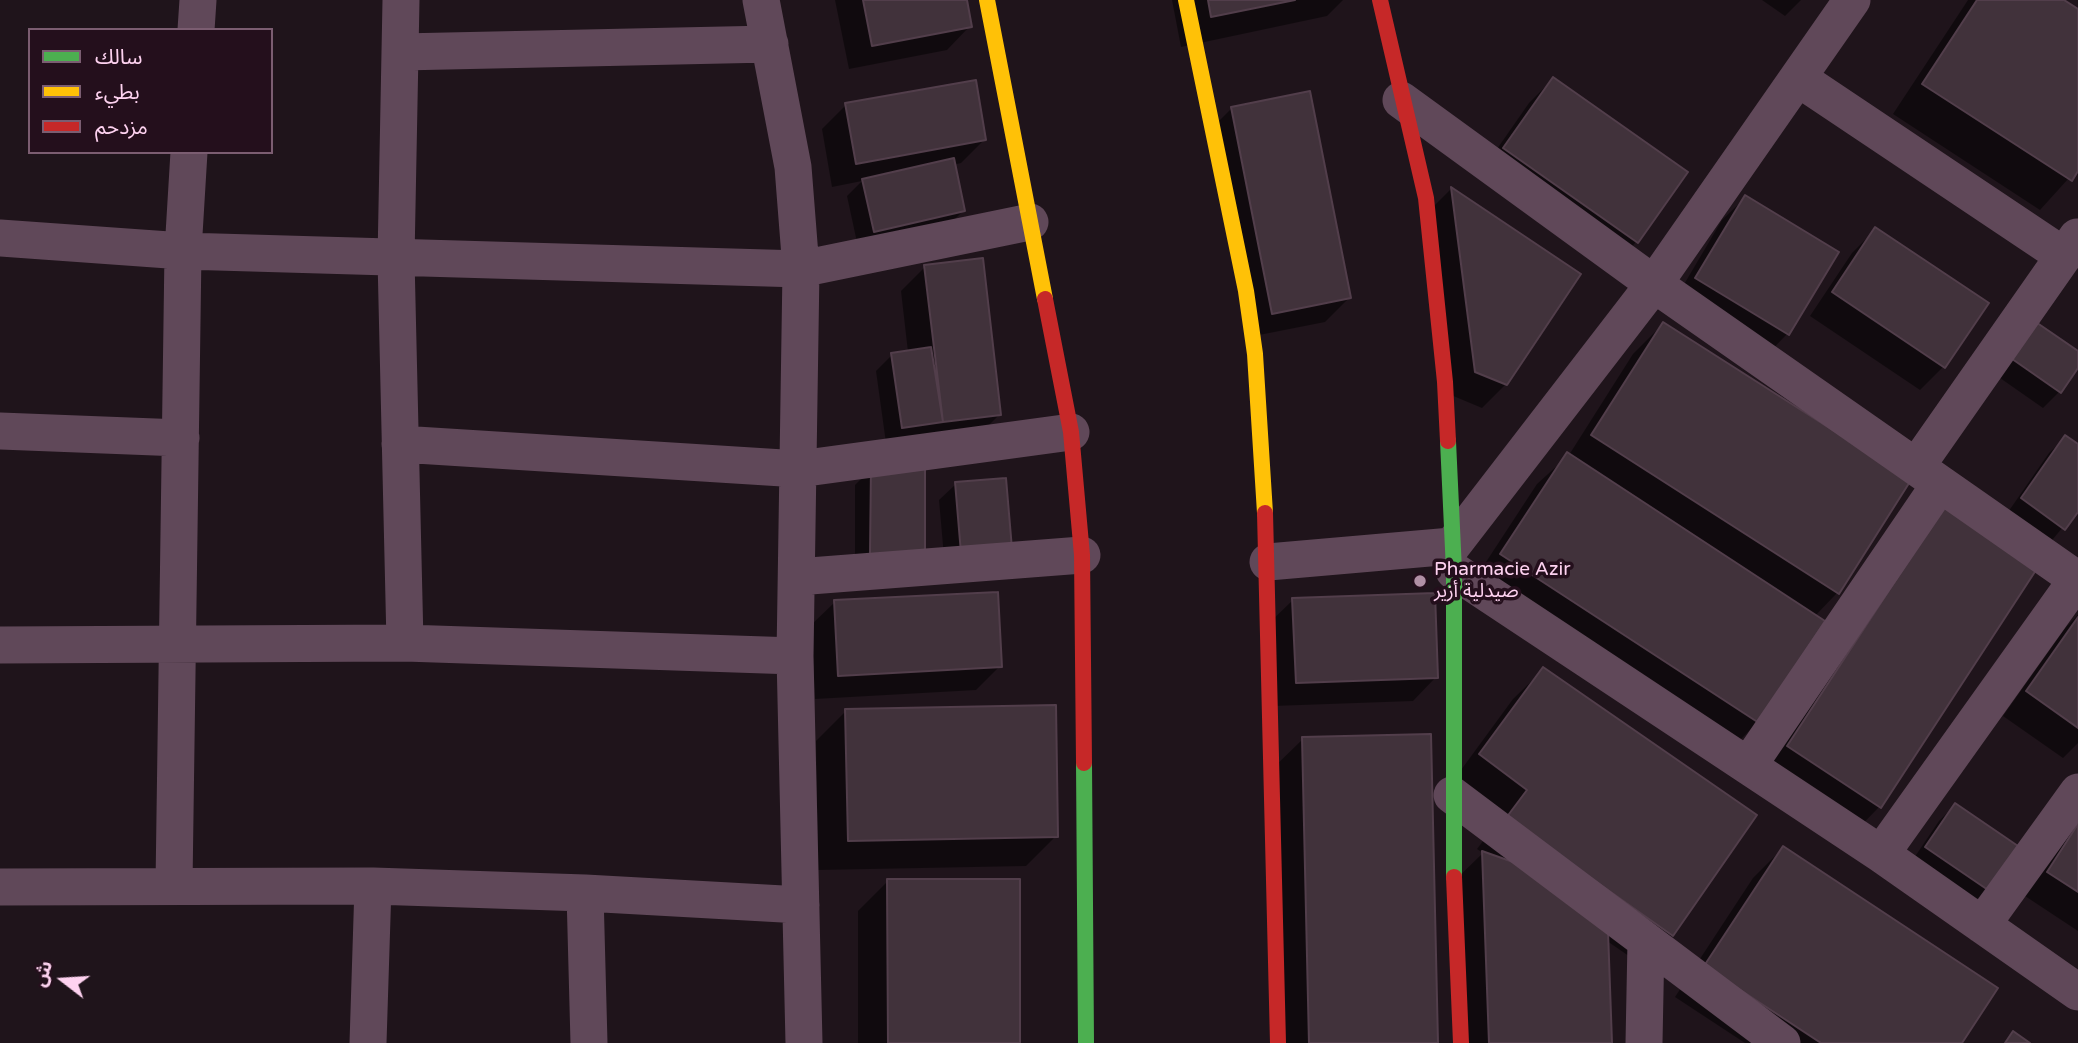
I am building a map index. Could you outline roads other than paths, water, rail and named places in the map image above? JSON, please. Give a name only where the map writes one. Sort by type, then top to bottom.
[{"type":"street","points":[[196,28],[198,0]]},
{"type":"street","points":[[401,0],[396,258],[405,643]]},
{"type":"street","points":[[761,0],[793,167],[801,269],[795,656],[804,1043]]},
{"type":"street","points":[[987,0],[1071,432],[1082,555],[1086,1043]]},
{"type":"street","points":[[1186,0],[1246,291],[1255,354],[1268,562],[1278,1043]]},
{"type":"street","points":[[1380,0],[1401,100],[1426,198],[1445,382],[1453,559],[1452,795],[1461,1043]]},
{"type":"street","points":[[1453,559],[1654,284],[1852,0]]},
{"type":"street","points":[[401,52],[770,44]]},
{"type":"street","points":[[1748,766],[2071,246],[1798,78]]},
{"type":"street","points":[[1401,100],[1654,284],[2078,579],[1881,854]]},
{"type":"street","points":[[174,885],[183,251],[189,154]]},
{"type":"street","points":[[0,238],[183,251],[801,269],[1030,222]]},
{"type":"street","points":[[0,431],[181,438]]},
{"type":"street","points":[[400,444],[799,469],[1071,432]]},
{"type":"street","points":[[797,577],[1082,555]]},
{"type":"street","points":[[1268,562],[1453,559],[1748,766],[1881,854],[2078,992]]},
{"type":"street","points":[[0,645],[405,643],[795,656]]},
{"type":"street","points":[[1982,925],[2078,792]]},
{"type":"street","points":[[1452,795],[1783,1043]]},
{"type":"street","points":[[0,887],[373,886],[585,893],[801,905]]},
{"type":"street","points":[[368,1043],[373,886]]},
{"type":"street","points":[[585,893],[589,1043]]},
{"type":"street","points":[[1644,1043],[1646,940]]},
{"type":"place","name":"Pharmacie Azir صيدلية أزير","points":[[1420,581]]}]
